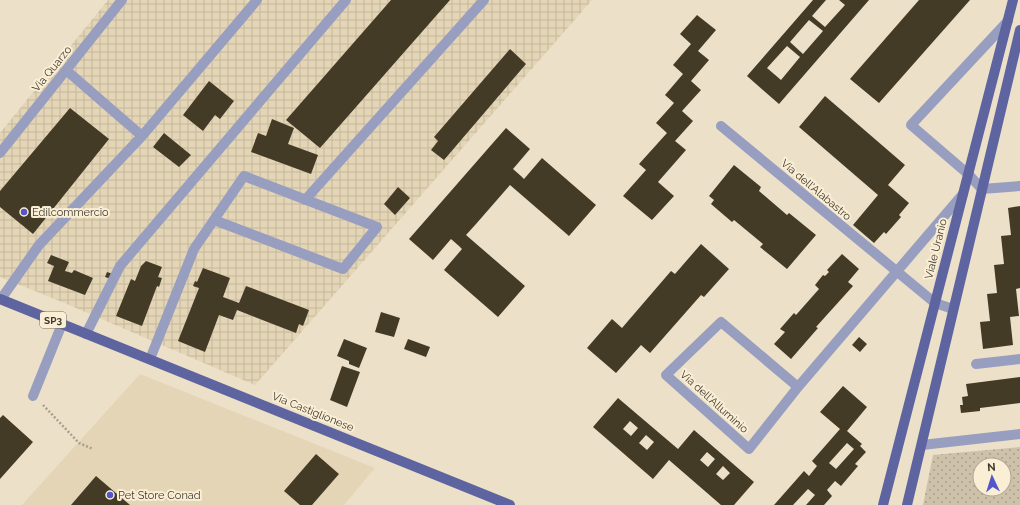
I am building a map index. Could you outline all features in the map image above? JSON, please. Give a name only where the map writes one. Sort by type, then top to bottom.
[{"type":"main road","name":"Viale Uranio","points":[[883,505],[1013,0]]},
{"type":"main road","points":[[907,505],[1020,30]]},
{"type":"main road","name":"SP3","points":[[1,299],[86,334]]},
{"type":"main road","name":"Via Castiglionese","points":[[86,334],[510,505]]},
{"type":"street","name":"Via Quarzo","points":[[0,153],[122,0]]},
{"type":"street","points":[[1,299],[39,245],[142,136],[257,0]]},
{"type":"street","points":[[86,334],[120,266],[346,0]]},
{"type":"street","points":[[305,200],[484,0]]},
{"type":"street","points":[[1008,21],[911,125],[968,174],[982,189],[1020,186]]},
{"type":"street","points":[[66,70],[142,136]]},
{"type":"street","name":"Via dell'Alabastro","points":[[721,126],[935,302]]},
{"type":"street","points":[[150,359],[194,249],[244,176],[377,227],[343,269],[214,220]]},
{"type":"street","name":"Via dell'Alluminio","points":[[798,387],[721,322],[666,375],[749,449],[798,387],[963,194]]},
{"type":"street","points":[[935,302],[954,308]]},
{"type":"street","points":[[33,396],[62,324]]},
{"type":"street","points":[[976,364],[1020,359]]},
{"type":"street","points":[[922,445],[1020,434]]},
{"type":"path","points":[[33,396],[79,442],[93,449]]},
{"type":"shaded area","points":[[108,0],[592,0],[255,385],[0,277],[0,133]]},
{"type":"shaded area","points":[[140,374],[375,468],[344,505],[22,505]]},
{"type":"shaded area","points":[[1020,447],[1020,505],[923,505],[933,455]]},
{"type":"building","points":[[391,0],[450,0],[320,148],[286,120]]},
{"type":"building","points":[[813,0],[826,0],[812,16],[825,27],[845,5],[839,0],[869,0],[779,104],[747,76]],"holes":[[[809,20],[823,31],[803,54],[790,42]],[[787,46],[800,57],[781,80],[767,68]]]},
{"type":"building","points":[[919,0],[970,0],[879,103],[850,79]]},
{"type":"building","points":[[697,15],[716,30],[698,51],[709,60],[691,81],[701,90],[682,111],[693,121],[675,141],[686,150],[658,182],[674,196],[652,220],[623,196],[646,170],[639,164],[667,133],[656,123],[674,103],[665,95],[683,74],[673,65],[691,44],[680,34]]},
{"type":"building","points":[[510,49],[526,64],[444,160],[431,150],[438,141],[434,137]]},
{"type":"building","points":[[209,81],[234,101],[220,119],[215,115],[203,131],[183,115]]},
{"type":"building","points":[[825,96],[905,165],[888,185],[909,203],[899,215],[901,217],[886,234],[884,232],[874,243],[853,225],[878,195],[799,127]]},
{"type":"building","points":[[70,108],[109,139],[33,234],[0,207],[0,191]]},
{"type":"building","points":[[272,119],[294,128],[288,144],[318,155],[311,174],[251,152],[258,133],[266,136]]},
{"type":"building","points":[[506,128],[530,149],[513,169],[524,179],[542,158],[596,205],[569,236],[510,185],[466,235],[525,286],[498,317],[444,270],[462,249],[459,246],[451,239],[433,260],[409,239]]},
{"type":"building","points":[[164,133],[191,155],[179,167],[153,147]]},
{"type":"building","points":[[734,165],[761,187],[759,191],[787,215],[789,213],[816,235],[787,269],[760,247],[763,244],[734,220],[732,222],[711,204],[714,200],[709,196]]},
{"type":"building","points":[[398,187],[410,198],[395,215],[384,204]]},
{"type":"building","points":[[1020,206],[1020,288],[1016,289],[1019,316],[1010,317],[1013,345],[983,349],[980,322],[990,321],[987,294],[997,293],[994,265],[1004,264],[1001,236],[1011,235],[1008,208]]},
{"type":"building","points":[[701,244],[729,269],[704,297],[701,295],[650,353],[641,345],[616,373],[587,348],[612,319],[622,328],[671,271],[675,274]]},
{"type":"building","points":[[842,254],[859,269],[848,282],[853,286],[816,327],[818,328],[791,359],[774,344],[785,332],[780,329],[794,313],[796,315],[819,289],[815,285],[823,275],[825,276],[829,272],[827,270]]},
{"type":"building","points":[[51,255],[69,262],[65,271],[72,273],[74,270],[93,278],[85,295],[48,281],[54,266],[47,263]]},
{"type":"building","points":[[146,261],[162,267],[158,277],[162,278],[159,287],[157,286],[142,326],[116,316],[131,279],[135,281],[141,266]]},
{"type":"building","points":[[203,268],[230,278],[223,297],[239,303],[246,286],[309,310],[303,326],[299,324],[296,333],[237,310],[233,320],[219,315],[205,352],[178,341],[199,288],[193,286],[195,281],[197,282]]},
{"type":"building","points":[[107,272],[113,274],[111,279],[105,277]]},
{"type":"building","points":[[381,312],[400,318],[394,337],[375,332]]},
{"type":"building","points":[[859,337],[867,344],[860,352],[852,345]]},
{"type":"building","points":[[344,339],[367,348],[359,368],[349,364],[349,361],[337,356]]},
{"type":"building","points":[[408,339],[430,347],[426,357],[404,349]]},
{"type":"building","points":[[342,366],[360,372],[347,407],[330,400]]},
{"type":"building","points":[[1020,377],[1020,403],[980,408],[980,411],[961,413],[960,405],[963,405],[962,397],[968,396],[966,384]]},
{"type":"building","points":[[843,386],[867,407],[847,431],[862,444],[860,446],[866,452],[855,464],[858,466],[841,486],[835,481],[827,490],[832,496],[824,505],[806,505],[815,495],[808,489],[793,505],[774,505],[804,471],[809,476],[817,466],[812,461],[840,429],[820,412]],"holes":[[[847,443],[854,449],[836,469],[829,463]]]},
{"type":"building","points":[[618,398],[678,449],[694,430],[754,482],[734,505],[721,505],[669,460],[653,479],[593,427]],"holes":[[[630,421],[638,428],[631,436],[623,429]],[[646,435],[654,442],[647,450],[639,443]],[[707,452],[715,459],[708,467],[700,460]],[[723,466],[730,473],[723,480],[716,474]]]},
{"type":"building","points":[[3,415],[33,442],[0,479],[0,418]]},
{"type":"building","points":[[316,454],[339,474],[312,505],[300,505],[284,491]]},
{"type":"building","points":[[96,476],[130,505],[71,505]]},
{"type":"place","name":"Edilcommercio","points":[[24,212]]},
{"type":"place","name":"Pet Store Conad","points":[[110,495]]}]
